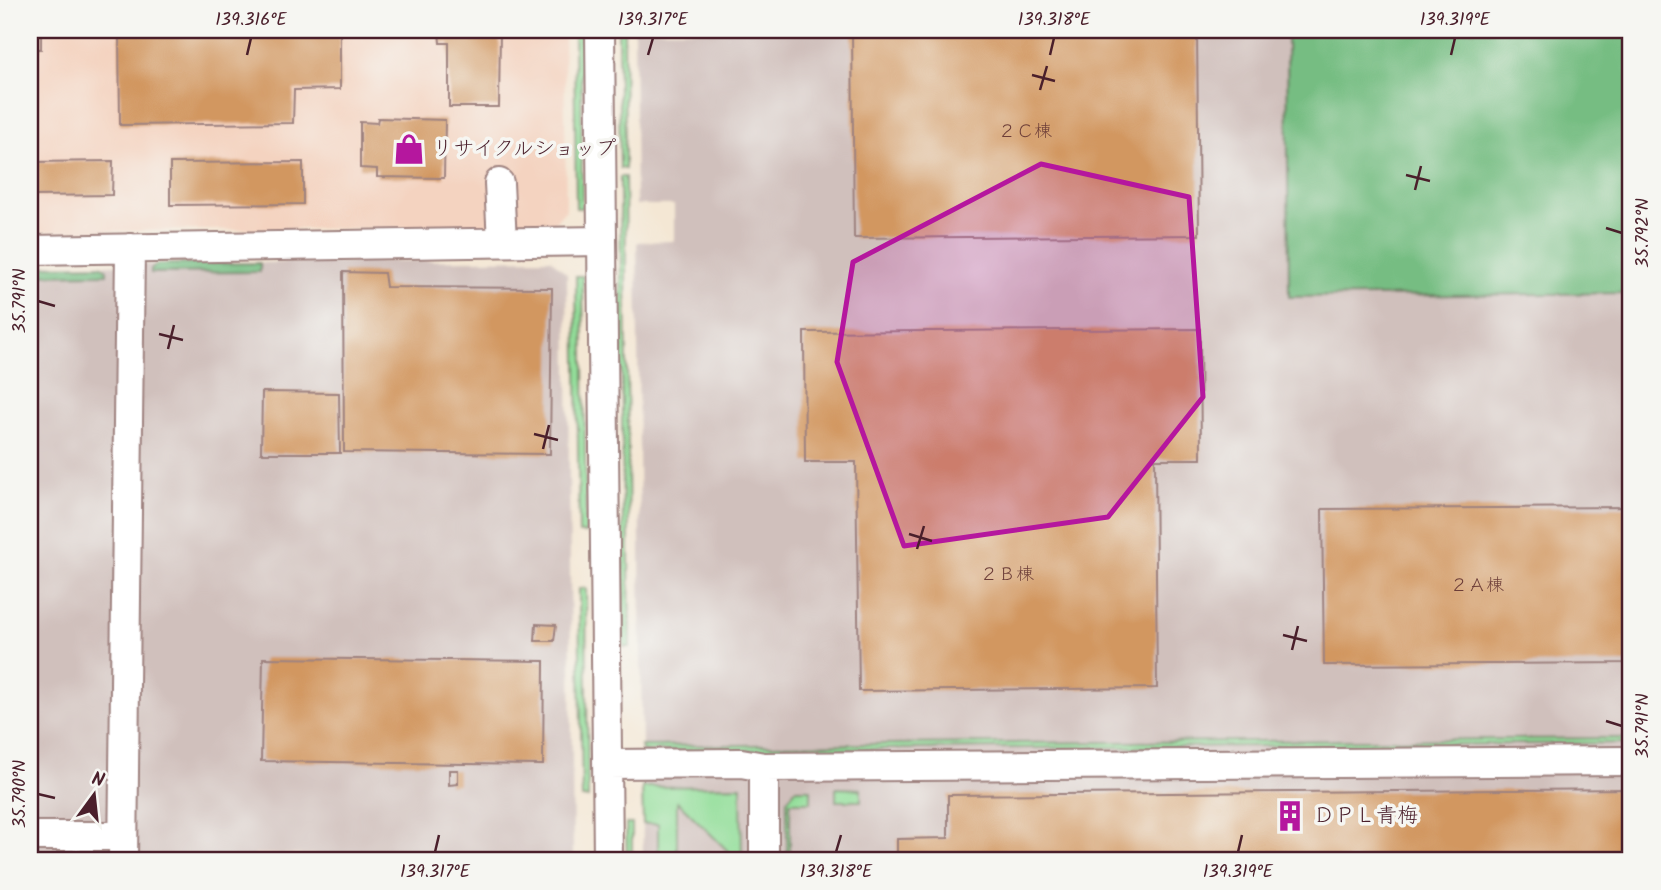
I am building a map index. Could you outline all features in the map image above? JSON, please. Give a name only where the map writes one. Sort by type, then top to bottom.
[{"type":"street","points":[[600,30],[608,860]]},
{"type":"street","points":[[499,183],[502,242]]},
{"type":"street","points":[[30,250],[602,241]]},
{"type":"street","points":[[30,836],[123,848],[130,248]]},
{"type":"street","points":[[607,764],[741,763],[764,766],[1631,761]]},
{"type":"street","points":[[764,766],[764,860]]},
{"type":"highlighted area","points":[[1041,164],[1189,197],[1203,397],[1108,517],[904,546],[837,362],[853,262]]},
{"type":"shaded area","points":[[30,30],[564,30],[566,210],[551,226],[30,232]]},
{"type":"shaded area","points":[[634,30],[1631,30],[1631,860],[643,860],[637,242],[674,241],[674,205],[636,205]]},
{"type":"shaded area","points":[[551,259],[567,274],[573,857],[255,854],[254,860],[30,860],[30,266]]},
{"type":"shaded area","points":[[254,854],[573,857],[573,860],[254,860]]},
{"type":"green space","points":[[574,30],[581,30],[582,208],[576,208]]},
{"type":"green space","points":[[618,30],[624,30],[625,169],[620,168]]},
{"type":"green space","points":[[1287,30],[1631,30],[1631,293],[1289,297]]},
{"type":"green space","points":[[620,177],[625,177],[630,647],[624,647]]},
{"type":"green space","points":[[260,263],[260,272],[151,273],[151,269],[157,264]]},
{"type":"green space","points":[[101,265],[107,270],[107,274],[30,275],[30,266]]},
{"type":"green space","points":[[576,276],[583,276],[586,533],[579,533]]},
{"type":"green space","points":[[586,588],[588,798],[582,798],[579,589]]},
{"type":"green space","points":[[1631,738],[1631,743],[642,751],[641,746]]},
{"type":"green space","points":[[741,786],[742,860],[737,860],[677,801],[677,860],[658,860],[658,824],[643,824],[642,787]]},
{"type":"green space","points":[[836,788],[861,789],[861,801],[836,801]]},
{"type":"green space","points":[[796,789],[811,789],[811,802],[790,802],[790,860],[787,860],[787,800]]},
{"type":"green space","points":[[626,824],[632,824],[632,860],[627,860]]},
{"type":"building","points":[[30,30],[41,30],[41,49],[30,49]]},
{"type":"building","points":[[119,30],[340,30],[340,89],[294,90],[293,123],[120,125]]},
{"type":"building","points":[[439,30],[500,30],[499,107],[449,107],[449,43],[440,43]]},
{"type":"building","points":[[852,30],[1197,30],[1199,235],[854,238]]},
{"type":"building","points":[[378,118],[445,120],[444,178],[377,177],[377,169],[360,168],[360,122],[377,123]]},
{"type":"building","points":[[113,161],[112,195],[30,196],[30,162]]},
{"type":"building","points":[[303,162],[303,204],[170,205],[170,163]]},
{"type":"building","points":[[343,272],[384,273],[386,287],[552,288],[550,454],[344,452]]},
{"type":"building","points":[[1200,329],[1201,459],[1155,459],[1157,688],[859,691],[856,462],[805,462],[804,332]]},
{"type":"building","points":[[262,392],[339,393],[340,453],[261,453]]},
{"type":"building","points":[[1631,507],[1631,663],[1324,665],[1322,509]]},
{"type":"building","points":[[536,624],[556,625],[554,641],[535,641]]},
{"type":"building","points":[[263,658],[544,661],[543,765],[261,761]]},
{"type":"building","points":[[449,770],[458,770],[458,784],[449,785]]},
{"type":"building","name":"ＤＰＬ青梅","points":[[1631,789],[1631,860],[897,860],[897,839],[948,838],[948,795]]},
{"type":"place","name":"リサイクルショップ","points":[[409,149]]},
{"type":"place","name":"ＤＰＬ青梅","points":[[1290,816]]}]
